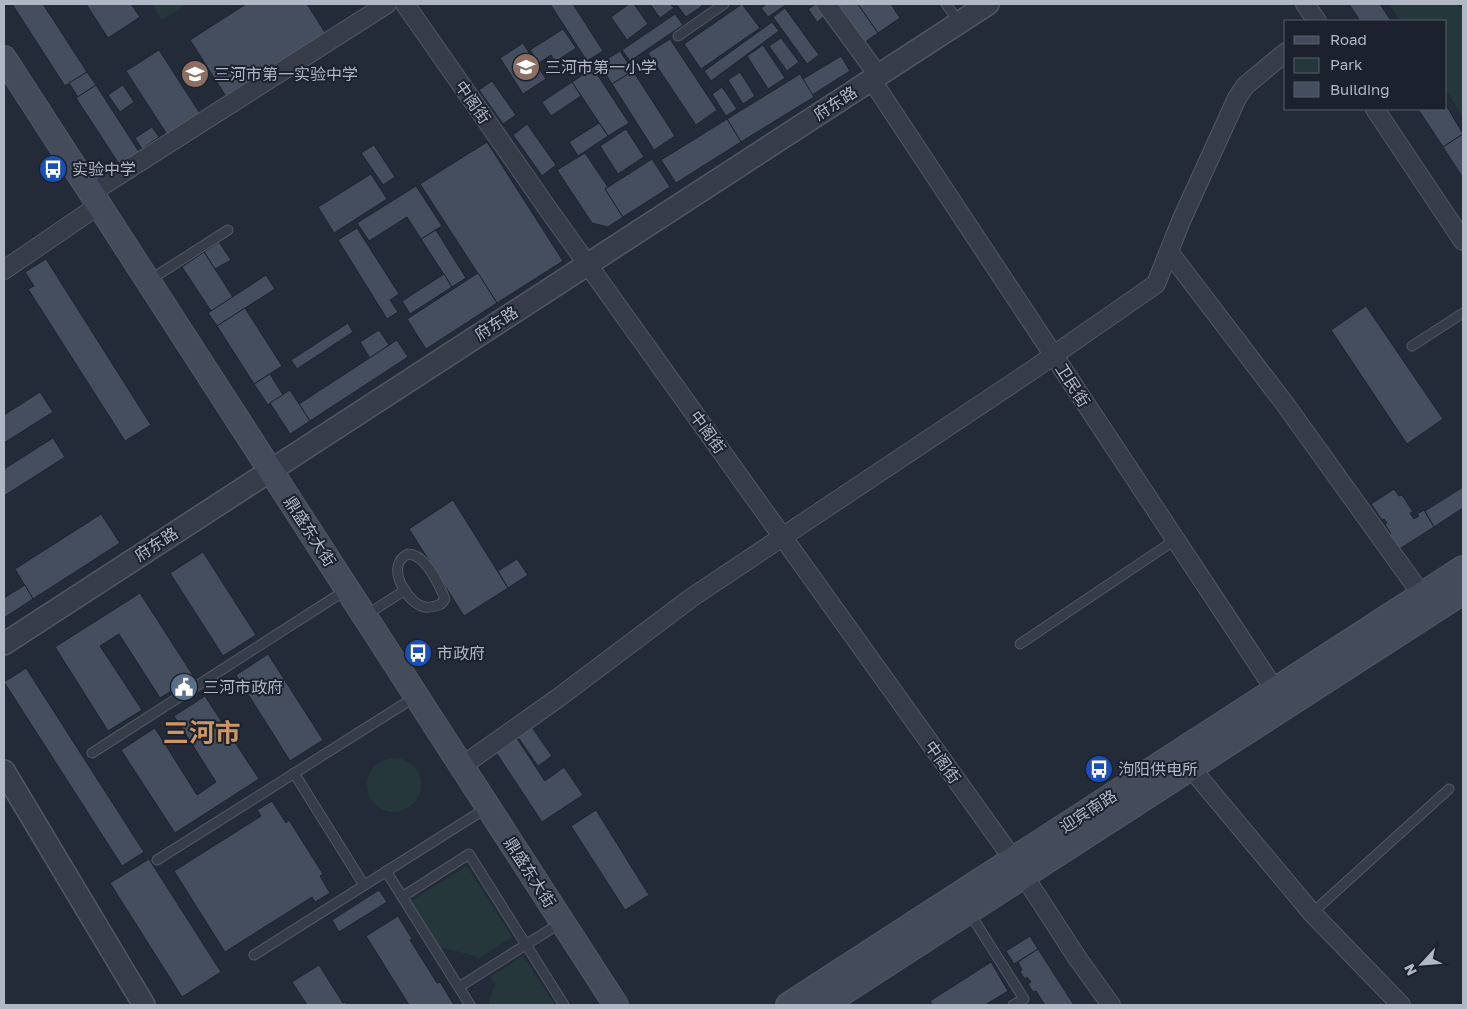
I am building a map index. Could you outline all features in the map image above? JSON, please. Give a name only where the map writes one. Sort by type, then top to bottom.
[{"type":"main road","name":"鼎盛东大街","points":[[4,58],[616,1005]]},
{"type":"main road","name":"迎宾南路","points":[[824,1005],[968,912],[1019,867],[1274,690],[1463,568]]},
{"type":"main road","name":"迎宾南路","points":[[788,1005],[1019,867],[1191,768],[1463,592]]},
{"type":"street","points":[[4,270],[95,199],[387,4]]},
{"type":"street","name":"中阁街","points":[[405,4],[587,264],[1019,867],[1078,959],[1111,1005]]},
{"type":"street","name":"卫民街","points":[[826,4],[875,77],[1053,355],[1274,690]]},
{"type":"street","name":"府东路","points":[[4,644],[988,4]]},
{"type":"street","points":[[1305,4],[1316,20]]},
{"type":"street","points":[[462,766],[558,698],[691,598],[1156,284],[1181,221],[1237,98],[1245,86],[1284,54]]},
{"type":"street","points":[[1376,110],[1463,242]]},
{"type":"street","points":[[1169,252],[1285,404],[1422,595]]},
{"type":"street","points":[[1191,768],[1312,913],[1401,1005]]},
{"type":"street","points":[[4,771],[144,1005]]},
{"type":"lane","points":[[678,36],[724,4]]},
{"type":"lane","points":[[946,4],[959,22]]},
{"type":"lane","points":[[148,281],[228,230]]},
{"type":"lane","points":[[1412,346],[1463,313]]},
{"type":"lane","points":[[1020,644],[1175,540]]},
{"type":"lane","points":[[414,554],[429,569],[444,599],[441,604],[425,607],[411,599],[405,590],[398,576],[397,565],[403,556],[414,554]]},
{"type":"lane","points":[[92,753],[348,589]]},
{"type":"lane","points":[[365,616],[405,590]]},
{"type":"lane","points":[[157,860],[416,696]]},
{"type":"lane","points":[[294,774],[364,885]]},
{"type":"lane","points":[[1312,913],[1449,789]]},
{"type":"lane","points":[[254,955],[488,807]]},
{"type":"lane","points":[[402,897],[469,854],[564,1005]]},
{"type":"lane","points":[[386,871],[470,1005]]},
{"type":"lane","points":[[968,912],[1024,999],[1014,1005]]},
{"type":"lane","points":[[459,987],[562,922]]},
{"type":"green space","points":[[151,4],[188,4],[162,20]]},
{"type":"green space","points":[[1389,4],[1457,4],[1463,11],[1463,117],[1447,92],[1447,20],[1400,20]]},
{"type":"green space","points":[[389,758],[399,758],[409,762],[417,770],[421,785],[417,800],[409,808],[399,812],[389,812],[379,808],[371,800],[367,790],[367,780],[371,770],[379,762]]},
{"type":"green space","points":[[467,866],[512,937],[478,959],[476,956],[443,948],[439,950],[409,902]]},
{"type":"green space","points":[[523,956],[555,1005],[488,1005],[495,984],[490,977]]},
{"type":"building","points":[[12,4],[43,4],[87,72],[65,86]]},
{"type":"building","points":[[86,4],[131,4],[140,17],[108,38]]},
{"type":"building","points":[[246,4],[307,4],[326,34],[227,98],[190,40]]},
{"type":"building","points":[[550,4],[573,4],[603,51],[587,61]]},
{"type":"building","points":[[629,4],[634,4],[648,24],[627,40],[611,17]]},
{"type":"building","points":[[650,4],[670,4],[674,8],[660,18]]},
{"type":"building","points":[[676,4],[701,4],[702,6],[686,17]]},
{"type":"building","points":[[742,4],[760,28],[701,69],[684,44]]},
{"type":"building","points":[[767,4],[787,4],[768,17],[761,8]]},
{"type":"building","points":[[816,4],[826,15],[817,22],[808,9]]},
{"type":"building","points":[[837,4],[858,4],[878,33],[864,43]]},
{"type":"building","points":[[858,4],[891,4],[900,18],[878,33]]},
{"type":"building","points":[[1349,4],[1380,4],[1390,20],[1359,20]]},
{"type":"building","points":[[785,8],[819,55],[807,64],[773,17]]},
{"type":"building","points":[[675,14],[683,25],[630,61],[622,50]]},
{"type":"building","points":[[772,22],[779,31],[711,81],[704,71]]},
{"type":"building","points":[[563,29],[576,48],[555,62],[551,55],[539,63],[530,50]]},
{"type":"building","points":[[781,38],[799,62],[787,71],[769,46]]},
{"type":"building","points":[[670,39],[717,110],[696,125],[648,53]]},
{"type":"building","points":[[523,43],[546,79],[523,94],[500,58]]},
{"type":"building","points":[[763,45],[785,78],[768,89],[747,56]]},
{"type":"building","points":[[159,50],[201,115],[168,136],[126,71]]},
{"type":"building","points":[[620,51],[633,71],[612,84],[599,64]]},
{"type":"building","points":[[841,56],[850,71],[812,95],[803,79]]},
{"type":"building","points":[[593,68],[629,123],[608,136],[572,82]]},
{"type":"building","points":[[633,71],[675,136],[654,150],[612,84]]},
{"type":"building","points":[[87,72],[96,85],[78,97],[69,83]]},
{"type":"building","points":[[740,72],[755,96],[743,104],[728,80]]},
{"type":"building","points":[[800,74],[814,97],[741,142],[727,119]]},
{"type":"building","points":[[492,81],[516,115],[503,124],[479,90]]},
{"type":"building","points":[[572,82],[581,96],[551,116],[542,102]]},
{"type":"building","points":[[96,85],[141,155],[121,167],[76,98]]},
{"type":"building","points":[[123,85],[134,102],[120,112],[108,95]]},
{"type":"building","points":[[722,87],[737,109],[726,116],[712,94]]},
{"type":"building","points":[[1447,107],[1463,134],[1443,147],[1419,110],[1447,110]]},
{"type":"building","points":[[727,119],[741,142],[676,183],[661,160]]},
{"type":"building","points":[[599,123],[608,136],[578,156],[569,142]]},
{"type":"building","points":[[527,124],[556,165],[542,176],[513,135]]},
{"type":"building","points":[[152,127],[159,137],[142,149],[135,138]]},
{"type":"building","points":[[626,129],[644,157],[618,174],[600,146]]},
{"type":"building","points":[[1463,134],[1463,178],[1443,147]]},
{"type":"building","points":[[487,142],[563,261],[497,303],[420,184]]},
{"type":"building","points":[[374,145],[395,177],[383,185],[361,153]]},
{"type":"building","points":[[585,153],[608,187],[605,189],[623,217],[608,227],[592,223],[557,170]]},
{"type":"building","points":[[652,159],[670,187],[623,217],[605,189]]},
{"type":"building","points":[[371,174],[387,199],[334,233],[318,207]]},
{"type":"building","points":[[416,186],[442,226],[421,239],[407,217],[369,241],[357,223]]},
{"type":"building","points":[[357,228],[399,294],[390,300],[398,312],[387,319],[338,240]]},
{"type":"building","points":[[436,230],[466,278],[452,287],[421,239]]},
{"type":"building","points":[[219,242],[231,260],[215,269],[204,252]]},
{"type":"building","points":[[204,252],[233,297],[211,311],[182,267]]},
{"type":"building","points":[[46,259],[151,425],[125,441],[28,289],[34,286],[25,272]]},
{"type":"building","points":[[478,273],[497,303],[426,349],[407,319]]},
{"type":"building","points":[[444,274],[452,287],[410,314],[402,301]]},
{"type":"building","points":[[266,275],[275,289],[217,326],[208,313]]},
{"type":"building","points":[[1366,306],[1443,419],[1407,444],[1331,330]]},
{"type":"building","points":[[245,308],[282,366],[254,384],[217,326]]},
{"type":"building","points":[[348,323],[353,332],[297,369],[291,360]]},
{"type":"building","points":[[379,330],[389,345],[370,358],[360,342]]},
{"type":"building","points":[[397,340],[408,357],[310,421],[299,404]]},
{"type":"building","points":[[270,374],[283,395],[268,405],[254,384]]},
{"type":"building","points":[[290,390],[310,421],[290,434],[270,403]]},
{"type":"building","points":[[40,392],[53,412],[4,443],[4,415]]},
{"type":"building","points":[[53,438],[65,457],[4,496],[4,469]]},
{"type":"building","points":[[1463,487],[1463,508],[1434,527],[1425,511]]},
{"type":"building","points":[[1394,489],[1399,496],[1402,495],[1413,512],[1410,513],[1414,519],[1419,516],[1417,514],[1424,510],[1434,527],[1398,550],[1389,535],[1391,534],[1385,524],[1387,523],[1384,519],[1382,520],[1371,504]]},
{"type":"building","points":[[453,500],[508,588],[464,616],[409,529]]},
{"type":"building","points":[[101,514],[120,543],[33,599],[15,569]]},
{"type":"building","points":[[203,552],[256,635],[223,656],[170,573]]},
{"type":"building","points":[[517,559],[528,575],[508,588],[498,571]]},
{"type":"building","points":[[25,585],[33,599],[4,618],[4,598]]},
{"type":"building","points":[[140,593],[194,677],[160,698],[119,634],[100,646],[142,710],[108,731],[55,647]]},
{"type":"building","points":[[268,654],[323,740],[290,761],[236,675]]},
{"type":"building","points":[[26,668],[144,852],[122,866],[4,682]]},
{"type":"building","points":[[205,696],[259,779],[175,833],[121,750],[155,728],[197,795],[216,782],[174,716]]},
{"type":"building","points":[[531,726],[552,756],[538,766],[517,736]]},
{"type":"building","points":[[516,737],[545,781],[564,767],[583,795],[542,822],[495,751]]},
{"type":"building","points":[[272,801],[286,823],[289,820],[323,874],[320,876],[330,893],[315,902],[312,897],[225,952],[174,871],[261,816],[257,810]]},
{"type":"building","points":[[596,810],[649,895],[625,910],[571,826]]},
{"type":"building","points":[[149,859],[221,972],[182,997],[110,883]]},
{"type":"building","points":[[379,890],[387,902],[339,932],[332,920]]},
{"type":"building","points":[[398,916],[412,939],[410,940],[437,983],[440,982],[454,1005],[409,1005],[366,936]]},
{"type":"building","points":[[1030,936],[1038,949],[1014,964],[1006,951]]},
{"type":"building","points":[[1038,949],[1074,1005],[1045,1005],[1036,991],[1033,992],[1028,984],[1031,982],[1027,977],[1025,979],[1020,972],[1022,970],[1018,962]]},
{"type":"building","points":[[991,962],[1008,991],[985,1005],[933,1005],[930,1001]]},
{"type":"building","points":[[319,965],[343,1003],[345,1002],[347,1005],[307,1005],[292,982]]},
{"type":"place","name":"三河市第一小学","points":[[526,67]]},
{"type":"place","name":"三河市第一实验中学","points":[[195,74]]},
{"type":"place","name":"实验中学","points":[[53,169]]},
{"type":"place","name":"市政府","points":[[418,653]]},
{"type":"place","name":"三河市政府","points":[[184,687]]},
{"type":"place","name":"泃阳供电所","points":[[1099,769]]},
{"type":"district","name":"三河市","points":[[202,733]]}]
